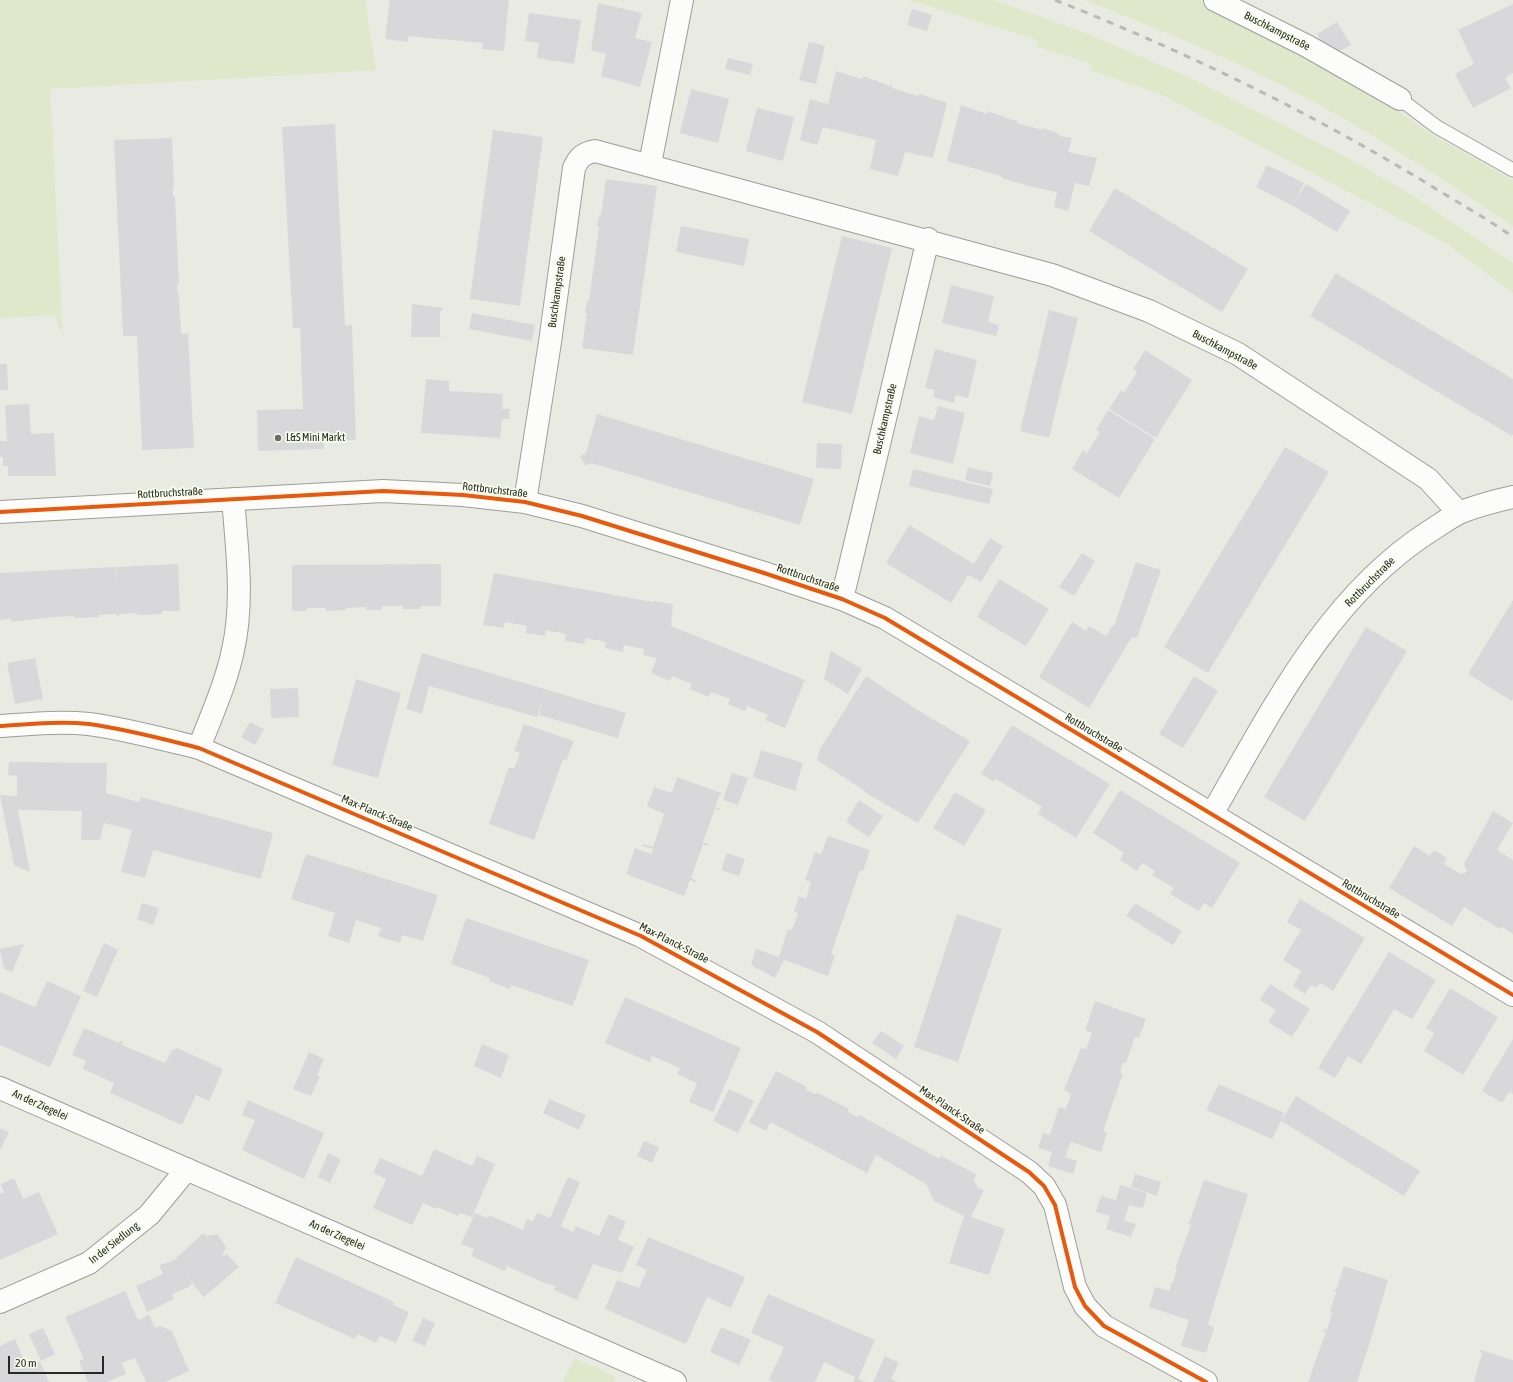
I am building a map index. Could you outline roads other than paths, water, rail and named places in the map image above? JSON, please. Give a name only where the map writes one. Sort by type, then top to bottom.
[{"type":"street","points":[[650,164],[682,0]]},
{"type":"street","name":"Buschkampstraße","points":[[1215,0],[1307,46],[1400,99]]},
{"type":"street","name":"Buschkampstraße","points":[[525,502],[550,342],[574,168],[578,159],[585,153],[595,150],[1052,275],[1149,311],[1238,354],[1428,479],[1459,513]]},
{"type":"street","name":"Buschkampstraße","points":[[842,599],[928,240]]},
{"type":"street","name":"Rottbruchstraße","points":[[0,512],[383,491],[463,495],[525,502],[589,518],[842,599],[885,618],[1513,995]]},
{"type":"street","points":[[1459,513],[1513,497]]},
{"type":"street","points":[[199,748],[220,694],[233,650],[239,605],[233,499]]},
{"type":"street","name":"Rottbruchstraße","points":[[1212,814],[1303,660],[1324,630],[1378,571],[1412,542],[1459,513]]},
{"type":"street","name":"Max-Planck-Straße","points":[[0,726],[38,723],[88,724],[143,734],[199,748],[641,936],[817,1032],[1029,1172],[1044,1186],[1055,1205],[1075,1287],[1085,1306],[1104,1326],[1206,1382]]},
{"type":"street","name":"An der Ziegelei","points":[[0,1088],[187,1170],[639,1375],[675,1382]]},
{"type":"street","name":"In der Siedlung","points":[[0,1302],[90,1263],[149,1215],[187,1170]]},
{"type":"lane","points":[[1400,99],[1437,126],[1513,170]]},
{"type":"railway","points":[[1055,0],[1152,40],[1292,107],[1383,157],[1513,237]]},
{"type":"place","name":"L&S Mini Markt","points":[[278,438]]}]
